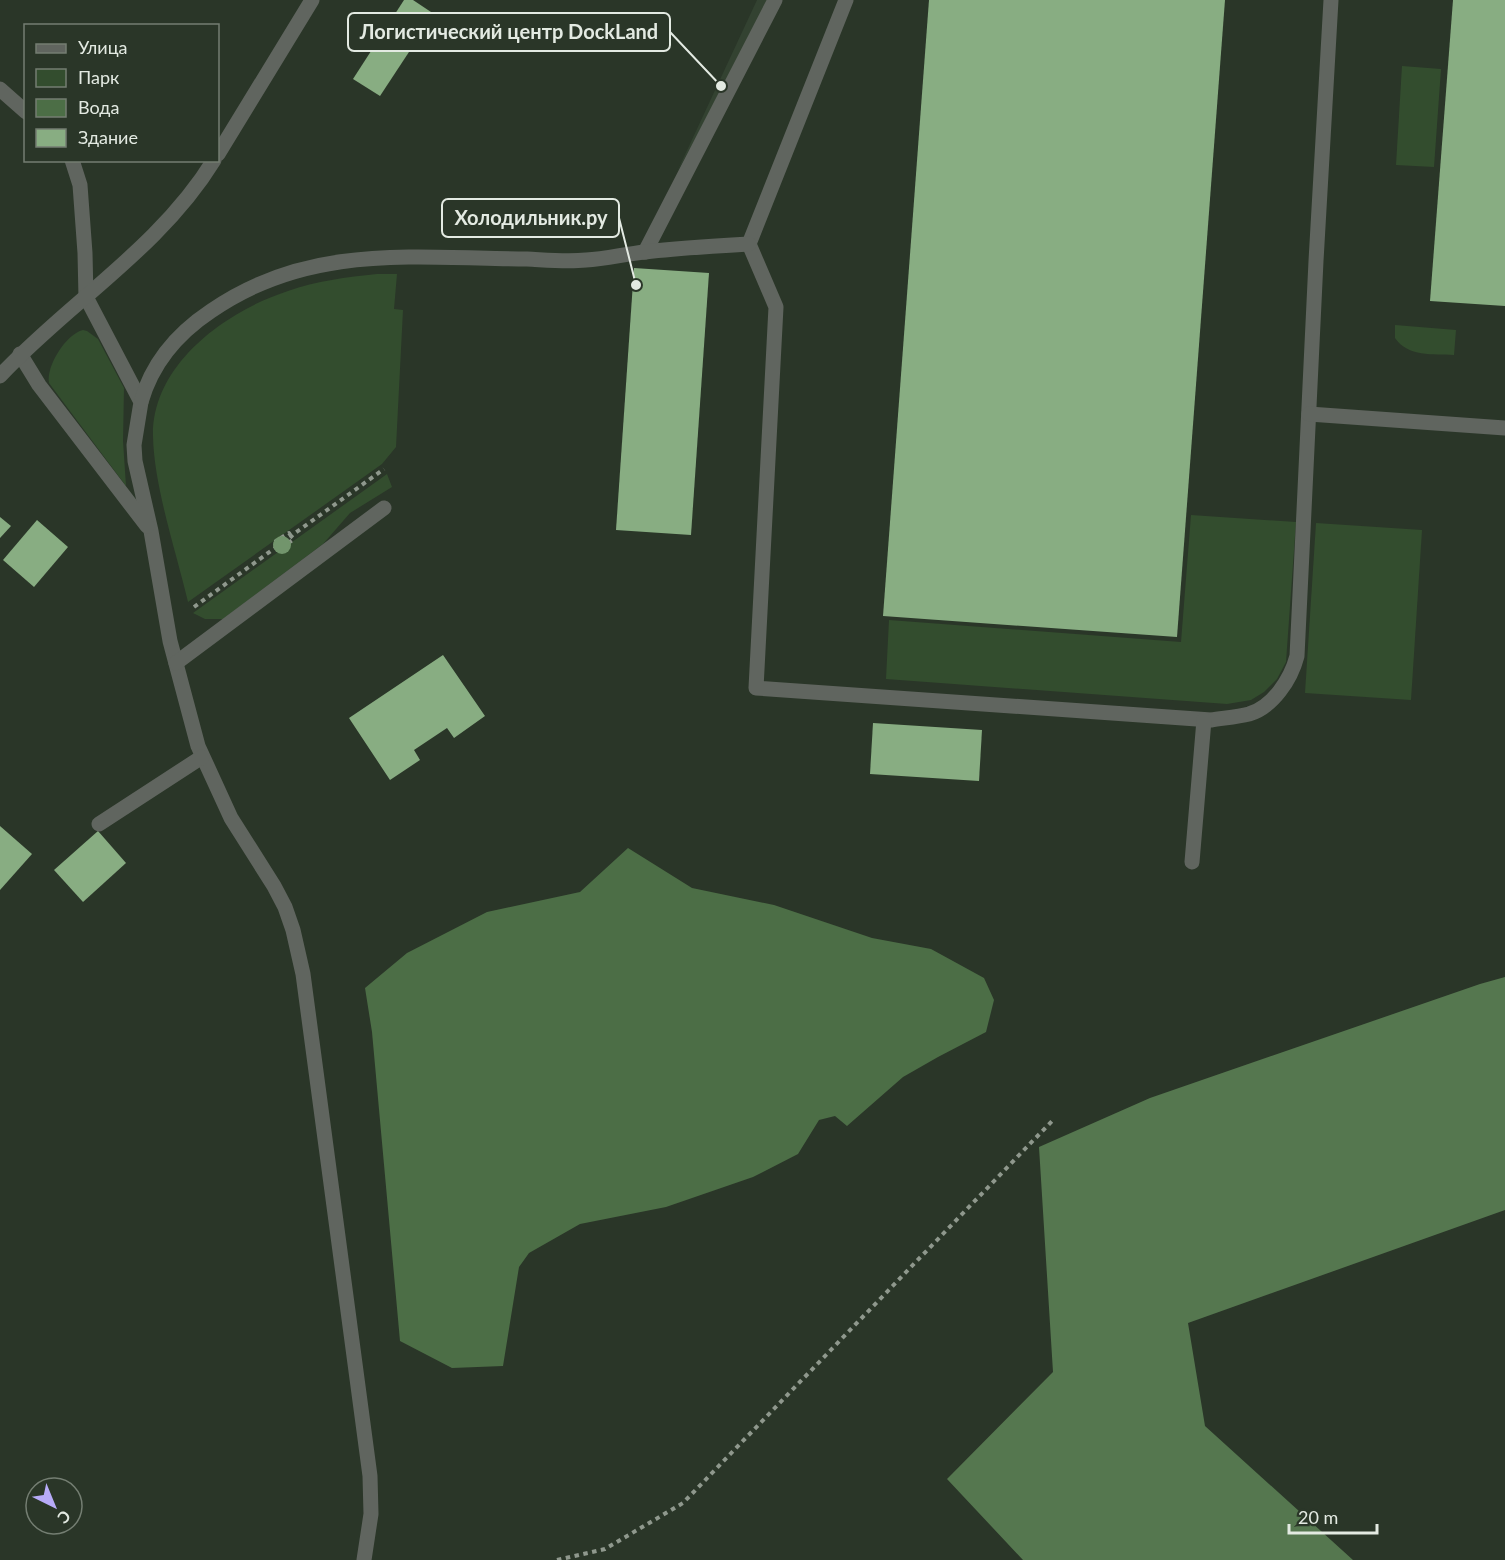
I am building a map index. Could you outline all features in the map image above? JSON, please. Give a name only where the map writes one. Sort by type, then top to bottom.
[{"type":"street","points":[[219,152],[312,0]]},
{"type":"street","points":[[645,252],[775,0]]},
{"type":"street","points":[[846,0],[749,244],[776,307],[756,688],[1204,720],[1251,713],[1262,707],[1279,692],[1293,671],[1297,656],[1331,0]]},
{"type":"street","points":[[0,89],[24,110]]},
{"type":"street","points":[[73,162],[80,185],[86,253],[86,297],[141,402]]},
{"type":"street","points":[[0,376],[20,354],[86,297],[161,227],[190,194],[213,162]]},
{"type":"street","points":[[364,1560],[371,1514],[370,1476],[303,974],[285,907],[231,818],[202,757],[176,663],[135,461],[135,437],[141,402],[146,385],[158,362],[182,334],[226,300],[281,274],[307,267],[372,257],[586,260],[645,252],[749,244]]},
{"type":"street","points":[[20,354],[39,385],[151,531]]},
{"type":"street","points":[[1309,414],[1505,428]]},
{"type":"street","points":[[176,663],[384,508]]},
{"type":"street","points":[[1192,862],[1204,720]]},
{"type":"street","points":[[99,824],[202,757]]},
{"type":"path","points":[[291,536],[384,469]]},
{"type":"path","points":[[194,607],[279,545]]},
{"type":"path","points":[[557,1560],[605,1549],[683,1503],[1053,1120]]},
{"type":"shaded area","points":[[757,0],[772,0],[677,172]]},
{"type":"shaded area","points":[[1505,977],[1505,1210],[1188,1323],[1205,1426],[1353,1560],[1023,1560],[947,1479],[1053,1372],[1039,1147],[1150,1098]]},
{"type":"green space","points":[[1402,66],[1441,69],[1434,167],[1396,165]]},
{"type":"green space","points":[[377,274],[397,274],[394,309],[403,310],[396,447],[382,464],[188,602],[161,497],[154,456],[153,436],[156,410],[165,386],[179,364],[197,344],[241,312],[264,300],[299,288],[332,280]]},
{"type":"green space","points":[[1395,325],[1456,330],[1454,355],[1422,353],[1407,349],[1395,338]]},
{"type":"green space","points":[[83,330],[98,339],[124,388],[123,441],[126,486],[49,383],[51,368],[58,352],[70,338]]},
{"type":"green space","points":[[387,474],[392,487],[350,513],[323,544],[223,619],[205,619],[193,613]]},
{"type":"green space","points":[[1191,515],[1296,522],[1286,662],[1277,679],[1264,692],[1251,700],[1227,704],[886,679],[889,620],[1181,642]]},
{"type":"green space","points":[[1316,523],[1422,530],[1411,700],[1305,693]]},
{"type":"water","points":[[628,848],[692,888],[774,905],[872,938],[931,949],[984,978],[994,1000],[986,1032],[903,1077],[847,1126],[835,1116],[819,1120],[798,1154],[753,1177],[666,1207],[580,1224],[529,1253],[519,1267],[503,1366],[452,1368],[400,1341],[372,1032],[365,988],[407,953],[487,912],[580,892]]},
{"type":"building","points":[[404,0],[413,0],[434,14],[380,96],[353,79]]},
{"type":"building","points":[[929,0],[1225,0],[1177,637],[883,616]]},
{"type":"building","points":[[1453,0],[1505,0],[1505,306],[1430,301]]},
{"type":"building","points":[[634,268],[709,273],[691,535],[616,530]]},
{"type":"building","points":[[0,517],[11,526],[0,538]]},
{"type":"building","points":[[37,520],[68,547],[34,587],[3,560]]},
{"type":"building","points":[[443,655],[485,716],[454,738],[447,728],[414,750],[420,760],[390,780],[349,718]]},
{"type":"building","points":[[873,723],[982,730],[979,781],[870,774]]},
{"type":"building","points":[[0,826],[32,854],[0,890]]},
{"type":"building","points":[[98,831],[126,863],[83,902],[54,870]]},
{"type":"place","name":"Логистический центр DockLand","points":[[721,86]]},
{"type":"place","name":"Холодильник.ру","points":[[636,285]]}]
